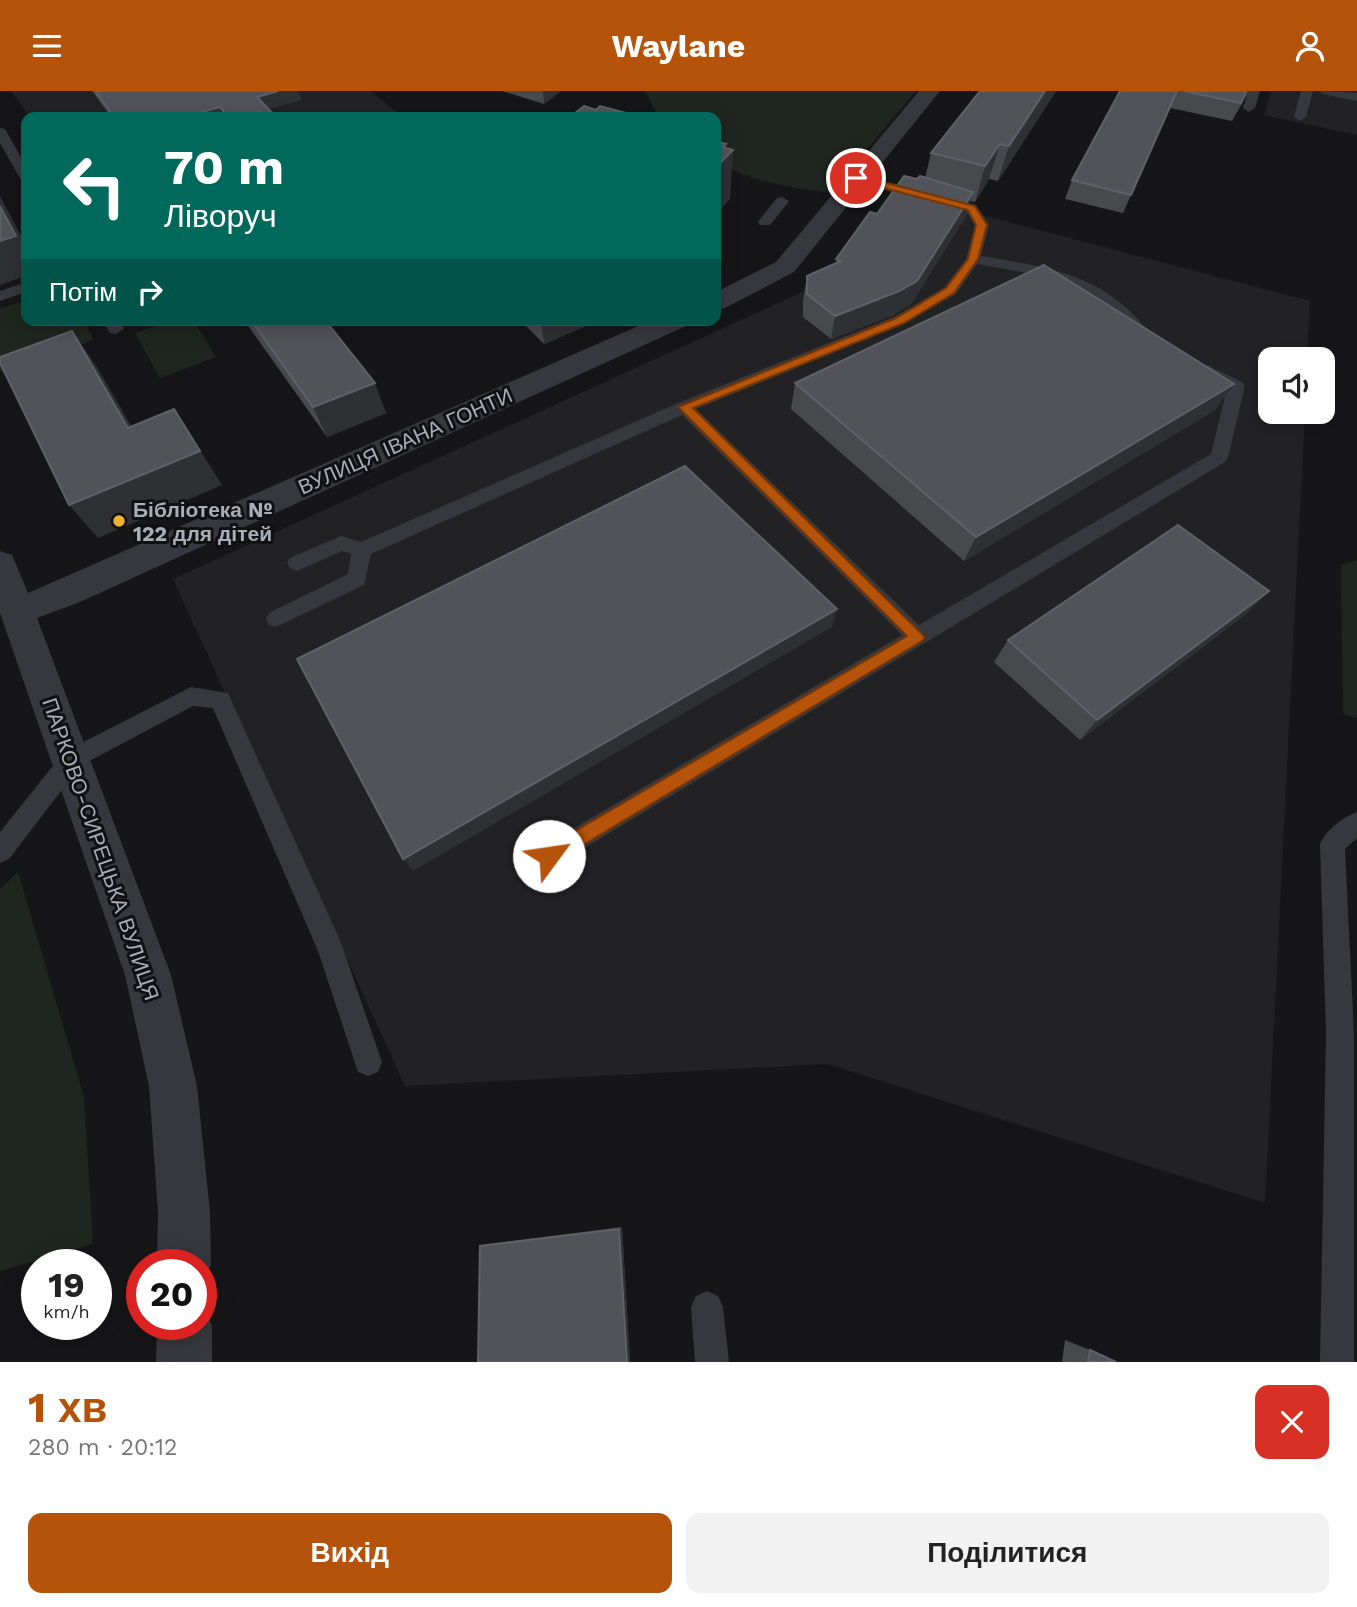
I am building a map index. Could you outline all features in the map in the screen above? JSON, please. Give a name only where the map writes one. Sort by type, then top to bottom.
[{"type":"street","points":[[721,299],[785,267],[930,91]]},
{"type":"street","name":"ВУЛИЦЯ ІВАНА ГОНТИ","points":[[18,611],[68,592],[663,326]]},
{"type":"street","name":"ПАРКОВО-СИРЕЦЬКА ВУЛИЦЯ","points":[[0,564],[72,759],[151,987],[173,1086],[184,1212],[184,1249]]},
{"type":"street","points":[[184,1340],[184,1362]]},
{"type":"lane","points":[[1249,108],[1254,91]]},
{"type":"lane","points":[[1300,117],[1307,91]]},
{"type":"lane","points":[[1326,91],[1357,97]]},
{"type":"lane","points":[[0,132],[21,168]]},
{"type":"lane","points":[[298,563],[341,543],[362,550],[684,407],[900,320],[950,291],[973,259],[982,225],[971,208],[856,178]]},
{"type":"lane","points":[[765,222],[782,201]]},
{"type":"lane","points":[[973,259],[1054,272],[1101,294],[1141,333],[1153,340]]},
{"type":"lane","points":[[0,296],[21,289]]},
{"type":"lane","points":[[549,856],[1219,457],[1236,386],[1189,360]]},
{"type":"lane","points":[[684,407],[917,637]]},
{"type":"lane","points":[[275,619],[357,579],[362,550]]},
{"type":"lane","points":[[0,851],[72,759],[191,696],[220,700],[331,949],[368,1062]]},
{"type":"lane","points":[[1337,1362],[1340,1034],[1332,844],[1357,823]]},
{"type":"lane","points":[[707,1307],[712,1362]]},
{"type":"shaded area","points":[[11,91],[371,91],[396,112],[26,112]]},
{"type":"shaded area","points":[[645,91],[916,91],[830,193],[770,183],[742,174],[721,162],[721,112],[656,112]]},
{"type":"shaded area","points":[[1271,91],[1357,91],[1357,135],[1264,115]]},
{"type":"shaded area","points":[[894,192],[1310,301],[1308,347],[1258,347],[1258,424],[1304,424],[1265,1203],[828,1064],[405,1086],[173,579],[822,283]]},
{"type":"shaded area","points":[[21,302],[21,326],[87,326],[94,340],[0,372],[0,309]]},
{"type":"shaded area","points":[[155,326],[197,326],[216,357],[160,378],[135,333]]},
{"type":"shaded area","points":[[1357,560],[1357,718],[1343,714],[1341,565]]},
{"type":"shaded area","points":[[18,872],[84,1097],[93,1244],[76,1249],[21,1249],[21,1265],[0,1271],[0,889]]},
{"type":"building","points":[[95,91],[278,91],[257,97],[271,112],[224,112],[220,107],[202,112],[110,112]]},
{"type":"building","points":[[980,91],[1045,91],[1009,146],[1000,144],[985,166],[931,153]]},
{"type":"building","points":[[1120,91],[1177,91],[1131,195],[1072,180]]},
{"type":"building","points":[[1184,91],[1246,91],[1241,103]]},
{"type":"building","points":[[584,106],[596,110],[600,106],[622,112],[576,112]]},
{"type":"building","points":[[721,142],[726,144],[723,147],[733,150],[721,162]]},
{"type":"building","points":[[904,176],[917,179],[920,176],[973,192],[917,281],[899,291],[835,316],[807,294],[807,276],[841,261],[836,259],[870,212],[877,214]]},
{"type":"building","points":[[0,206],[16,236],[0,241]]},
{"type":"building","points":[[1044,265],[1234,384],[976,537],[795,383]]},
{"type":"building","points":[[255,326],[330,326],[375,383],[313,407]]},
{"type":"building","points":[[72,331],[128,428],[174,409],[200,451],[69,505],[0,363],[0,357]]},
{"type":"building","points":[[685,466],[837,609],[403,859],[297,659]]},
{"type":"building","points":[[1178,525],[1269,591],[1097,720],[1008,640]]},
{"type":"building","points":[[619,1229],[627,1362],[478,1362],[480,1246]]},
{"type":"building","points":[[1090,1350],[1116,1362],[1088,1362]]},
{"type":"place","name":"Бібліотека № 122 для дітей","points":[[119,521]]},
{"type":"route","points":[[549,856],[917,637],[684,407],[900,320],[950,291],[973,259],[982,225],[971,208],[856,178]]}]
